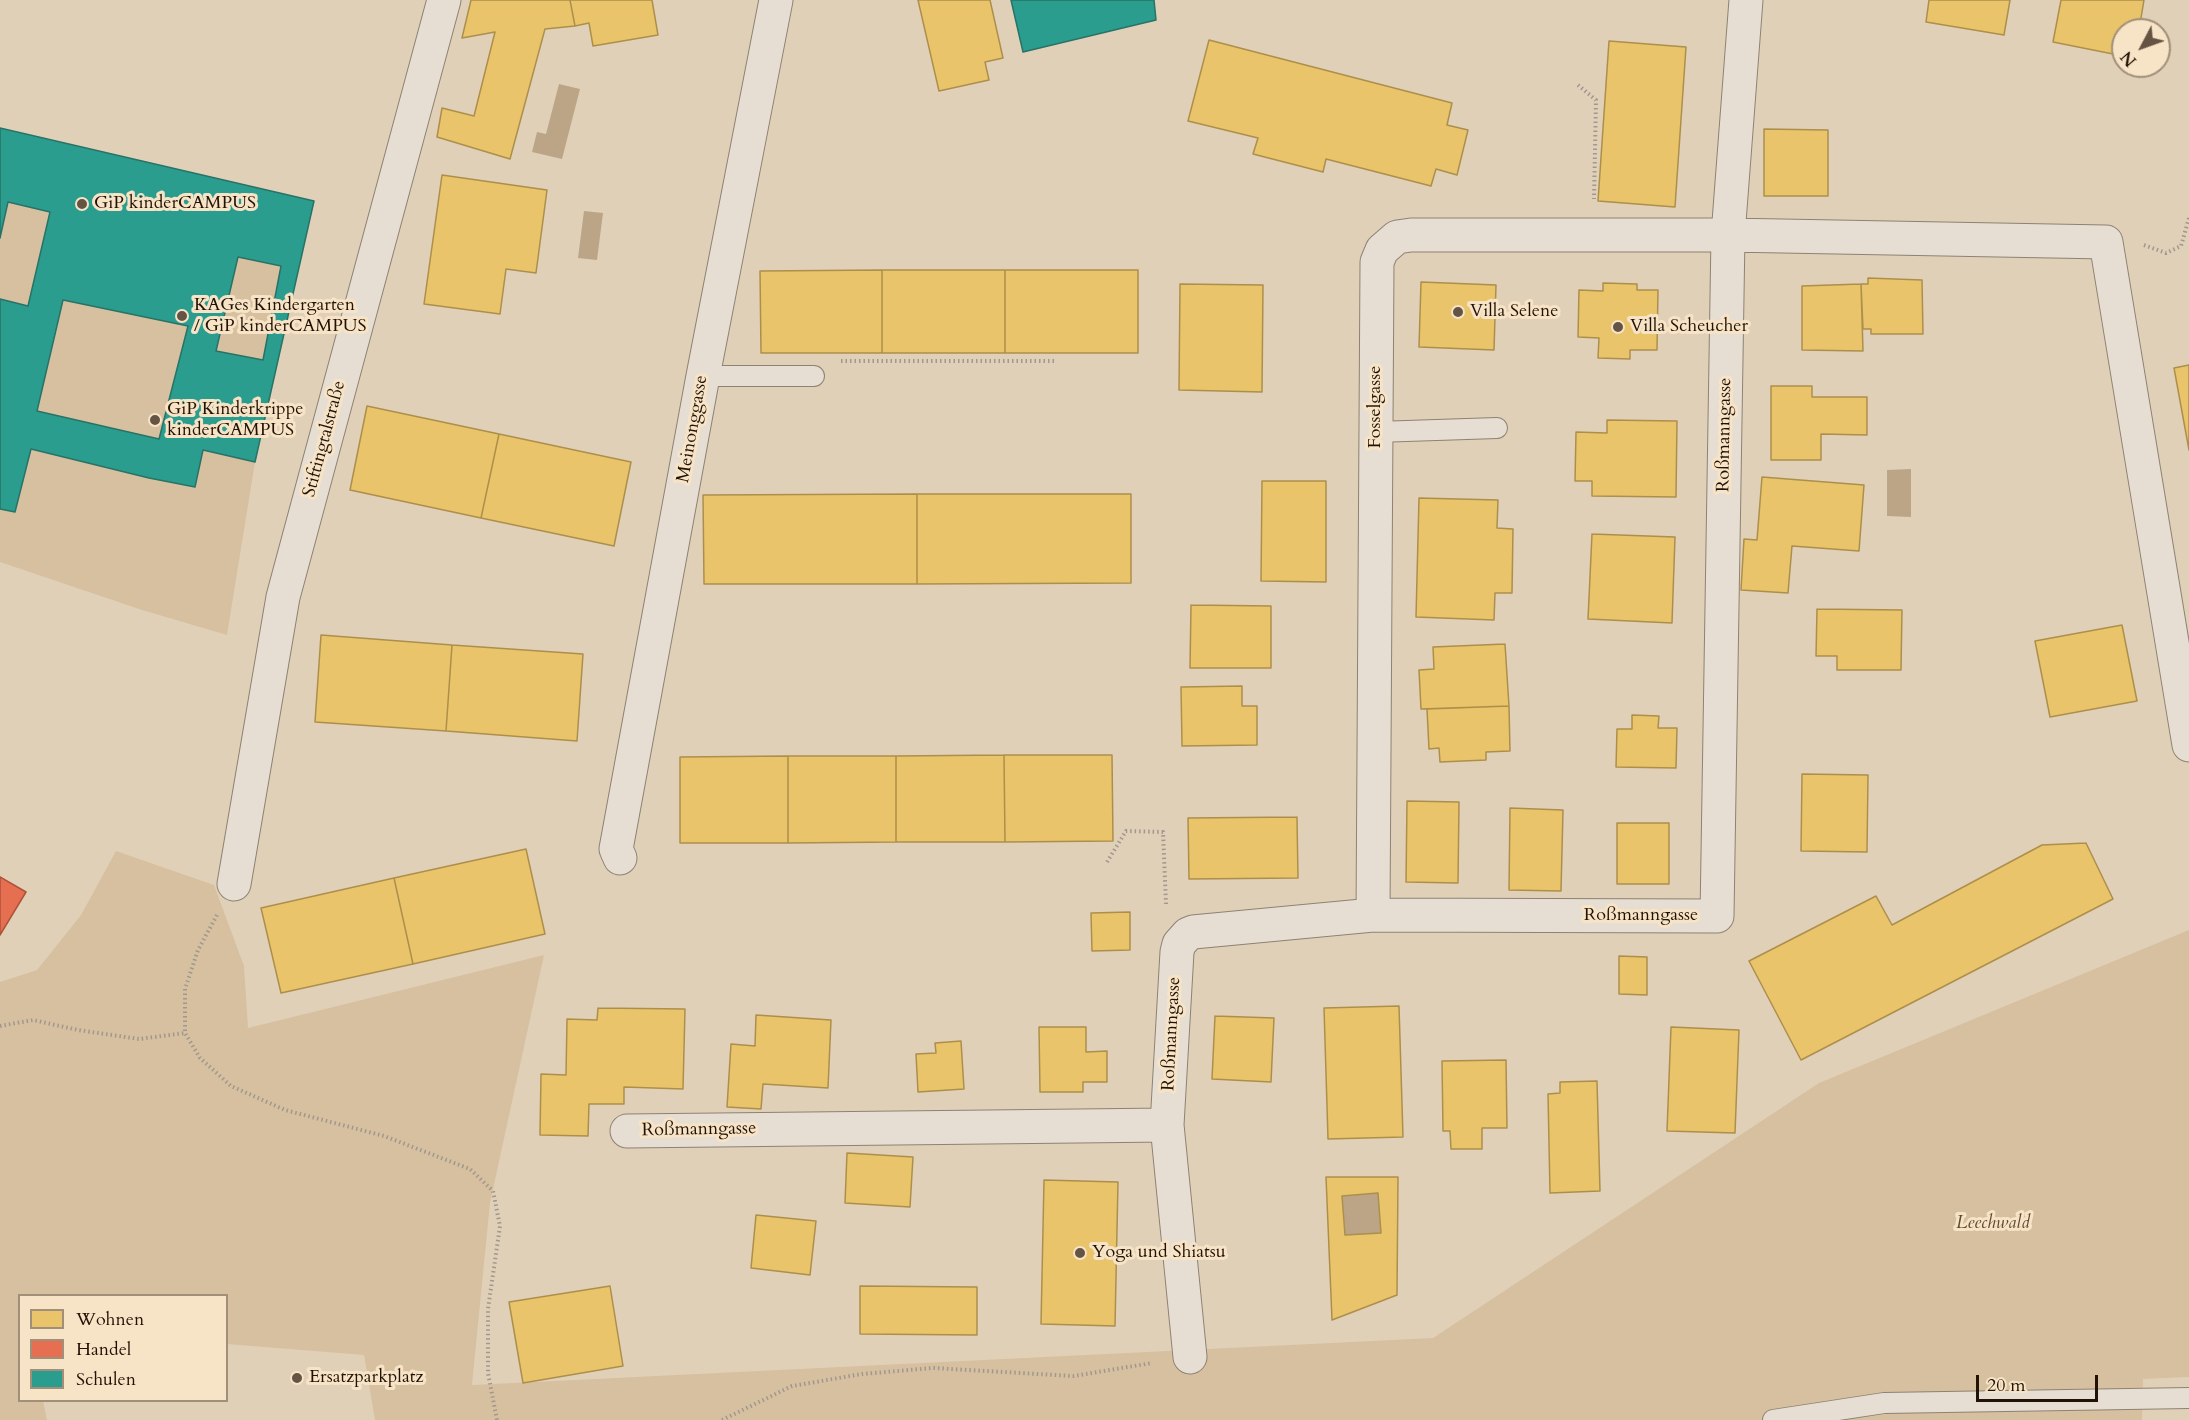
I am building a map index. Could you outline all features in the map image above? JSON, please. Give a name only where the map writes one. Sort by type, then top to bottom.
[{"type":"street","name":"Stiftingtalstraße","points":[[234,884],[283,597],[444,0]]},
{"type":"street","name":"Meinonggasse","points":[[620,858],[616,849],[703,376],[776,0]]},
{"type":"street","name":"Roßmanngasse","points":[[1191,1357],[1167,1125],[1177,952],[1182,939],[1193,932],[1373,915],[1717,916],[1728,235],[1746,0]]},
{"type":"street","name":"Fosselgasse","points":[[1373,915],[1377,262],[1382,250],[1397,237],[1411,235],[1728,235]]},
{"type":"street","points":[[1728,235],[2106,242],[2189,745]]},
{"type":"street","name":"Roßmanngasse","points":[[627,1131],[1167,1125]]},
{"type":"lane","points":[[703,376],[814,376]]},
{"type":"lane","points":[[1376,432],[1497,428]]},
{"type":"lane","points":[[1773,1420],[1884,1403],[2189,1398]]},
{"type":"path","points":[[1578,85],[1596,100],[1594,200],[1597,235]]},
{"type":"path","points":[[2136,242],[2166,253],[2181,246],[2189,218]]},
{"type":"path","points":[[834,361],[1056,361]]},
{"type":"path","points":[[1107,862],[1126,831],[1163,832],[1167,914]]},
{"type":"path","points":[[234,884],[198,950],[185,990],[185,1033],[200,1058],[231,1086],[285,1110],[384,1136],[470,1169],[493,1191],[500,1226],[488,1309],[488,1373],[497,1420]]},
{"type":"path","points":[[0,1026],[33,1020],[78,1030],[139,1039],[185,1033]]},
{"type":"path","points":[[722,1420],[792,1386],[862,1374],[933,1368],[1074,1376],[1191,1357]]},
{"type":"green space","points":[[8,202],[50,212],[28,306],[0,299],[0,238]]},
{"type":"green space","points":[[238,257],[281,266],[263,360],[216,351]]},
{"type":"green space","points":[[63,300],[188,326],[159,439],[37,411]]},
{"type":"green space","points":[[31,449],[195,486],[203,450],[255,462],[227,635],[142,610],[0,562],[0,509],[15,512]]},
{"type":"green space","name":"Leechwald","points":[[116,851],[214,885],[244,966],[248,1028],[544,955],[490,1203],[472,1385],[1433,1338],[1819,1083],[2189,930],[2189,1377],[2143,1379],[2142,1420],[375,1420],[364,1355],[228,1344],[228,1294],[18,1294],[18,1402],[43,1402],[47,1420],[0,1420],[0,982],[37,970],[81,915]]},
{"type":"shaded area","points":[[559,84],[580,89],[562,159],[532,152],[537,132],[546,134]]},
{"type":"shaded area","points":[[584,211],[603,213],[597,260],[578,258]]},
{"type":"shaded area","points":[[1911,469],[1911,517],[1887,516],[1887,470]]},
{"type":"shaded area","points":[[1378,1193],[1381,1233],[1345,1235],[1342,1196]]},
{"type":"building: Wohnen","points":[[471,0],[570,0],[575,26],[545,29],[510,159],[437,137],[442,108],[474,116],[495,32],[462,38]]},
{"type":"building: Wohnen","points":[[570,0],[652,0],[658,35],[593,46],[589,23],[575,26]]},
{"type":"building: Wohnen","points":[[918,0],[990,0],[1003,58],[985,62],[989,80],[939,91]]},
{"type":"building: Wohnen","points":[[1929,0],[2010,0],[2004,35],[1926,22]]},
{"type":"building: Wohnen","points":[[2061,0],[2144,0],[2141,18],[2111,18],[2111,54],[2053,42]]},
{"type":"building: Wohnen","points":[[1209,40],[1452,103],[1447,125],[1468,130],[1457,175],[1436,169],[1431,186],[1326,159],[1323,172],[1253,154],[1258,138],[1188,121]]},
{"type":"building: Wohnen","points":[[1609,41],[1686,47],[1675,207],[1598,201]]},
{"type":"building: Wohnen","points":[[1764,129],[1828,130],[1828,196],[1764,196]]},
{"type":"building: Wohnen","points":[[442,175],[547,190],[536,273],[506,269],[500,314],[424,304]]},
{"type":"building: Wohnen","points":[[882,270],[882,353],[761,353],[760,271]]},
{"type":"building: Wohnen","points":[[882,270],[1005,270],[1005,353],[882,353]]},
{"type":"building: Wohnen","points":[[1005,270],[1138,270],[1138,353],[1005,353]]},
{"type":"building: Wohnen","points":[[1868,278],[1922,280],[1923,334],[1871,334],[1871,329],[1863,329],[1861,284],[1868,284]]},
{"type":"building: Wohnen","name":"Villa Selene","points":[[1421,282],[1496,285],[1494,350],[1419,347]]},
{"type":"building: Wohnen","name":"Villa Scheucher","points":[[1603,283],[1637,284],[1637,290],[1658,290],[1657,350],[1630,350],[1630,359],[1598,358],[1599,338],[1578,337],[1579,290],[1603,291]]},
{"type":"building: Wohnen","points":[[1180,284],[1263,285],[1262,392],[1179,390]]},
{"type":"building: Wohnen","points":[[1861,284],[1863,351],[1802,350],[1802,286]]},
{"type":"building: Wohnen","points":[[2189,365],[2189,450],[2174,368]]},
{"type":"building: Wohnen","points":[[1771,386],[1812,386],[1812,397],[1867,397],[1867,435],[1821,434],[1821,460],[1771,460]]},
{"type":"building: Wohnen","points":[[367,406],[499,434],[481,518],[350,490]]},
{"type":"building: Wohnen","points":[[1607,420],[1677,421],[1676,497],[1592,496],[1592,481],[1575,481],[1576,432],[1607,433]]},
{"type":"building: Wohnen","points":[[499,434],[631,462],[614,546],[481,518]]},
{"type":"building: Wohnen","points":[[1762,477],[1864,485],[1859,551],[1792,546],[1788,593],[1741,590],[1744,539],[1757,540]]},
{"type":"building: Wohnen","points":[[1262,481],[1326,481],[1326,582],[1261,581]]},
{"type":"building: Wohnen","points":[[917,494],[917,584],[704,584],[703,495]]},
{"type":"building: Wohnen","points":[[917,494],[1131,494],[1131,583],[917,584]]},
{"type":"building: Wohnen","points":[[1419,498],[1498,500],[1497,528],[1513,529],[1512,593],[1495,593],[1494,620],[1416,617]]},
{"type":"building: Wohnen","points":[[1592,534],[1675,537],[1672,623],[1588,619]]},
{"type":"building: Wohnen","points":[[1191,605],[1271,606],[1271,668],[1190,668]]},
{"type":"building: Wohnen","points":[[1817,609],[1902,610],[1901,670],[1837,670],[1837,656],[1816,656]]},
{"type":"building: Wohnen","points":[[2122,625],[2137,701],[2050,717],[2035,641]]},
{"type":"building: Wohnen","points":[[321,635],[452,645],[446,731],[315,722]]},
{"type":"building: Wohnen","points":[[1505,644],[1509,706],[1421,709],[1419,670],[1434,669],[1433,647]]},
{"type":"building: Wohnen","points":[[452,645],[583,654],[577,741],[446,731]]},
{"type":"building: Wohnen","points":[[1242,686],[1242,706],[1257,706],[1257,745],[1182,746],[1181,687]]},
{"type":"building: Wohnen","points":[[1509,706],[1510,751],[1486,752],[1486,760],[1440,762],[1439,748],[1429,749],[1427,709]]},
{"type":"building: Wohnen","points":[[1632,715],[1659,716],[1658,728],[1677,728],[1676,768],[1616,767],[1617,729],[1632,729]]},
{"type":"building: Wohnen","points":[[1004,755],[1005,842],[896,842],[896,756]]},
{"type":"building: Wohnen","points":[[1004,755],[1112,755],[1113,841],[1005,842]]},
{"type":"building: Wohnen","points":[[788,756],[788,843],[680,843],[680,757]]},
{"type":"building: Wohnen","points":[[788,756],[896,756],[896,842],[788,843]]},
{"type":"building: Wohnen","points":[[1802,774],[1868,775],[1867,852],[1801,851]]},
{"type":"building: Wohnen","points":[[1407,801],[1459,802],[1458,883],[1406,882]]},
{"type":"building: Wohnen","points":[[1510,808],[1563,810],[1561,891],[1509,890]]},
{"type":"building: Wohnen","points":[[1297,817],[1298,878],[1189,879],[1188,818]]},
{"type":"building: Wohnen","points":[[1617,823],[1669,823],[1669,884],[1617,884]]},
{"type":"building: Wohnen","points":[[2086,843],[2113,899],[1801,1060],[1749,961],[1876,896],[1892,925],[2042,845]]},
{"type":"building: Wohnen","points":[[526,849],[545,934],[413,964],[394,878]]},
{"type":"building: Wohnen","points":[[394,878],[413,964],[281,993],[261,908]]},
{"type":"building: Wohnen","points":[[1130,912],[1130,950],[1092,951],[1091,913]]},
{"type":"building: Wohnen","points":[[1619,956],[1647,957],[1647,995],[1619,994]]},
{"type":"building: Wohnen","points":[[1399,1006],[1403,1137],[1328,1139],[1324,1008]]},
{"type":"building: Wohnen","points":[[598,1008],[685,1009],[683,1089],[624,1087],[624,1104],[589,1104],[588,1136],[540,1135],[541,1074],[566,1075],[567,1019],[597,1020]]},
{"type":"building: Wohnen","points":[[756,1015],[831,1020],[828,1088],[763,1084],[761,1109],[727,1107],[731,1044],[755,1046]]},
{"type":"building: Wohnen","points":[[1215,1016],[1274,1018],[1271,1082],[1212,1079]]},
{"type":"building: Wohnen","points":[[1039,1027],[1086,1027],[1086,1052],[1107,1051],[1107,1082],[1083,1082],[1083,1092],[1040,1092]]},
{"type":"building: Wohnen","points":[[1671,1027],[1739,1030],[1735,1133],[1667,1131]]},
{"type":"building: Wohnen","points":[[961,1041],[964,1089],[918,1092],[916,1054],[936,1053],[935,1043]]},
{"type":"building: Wohnen","points":[[1506,1060],[1507,1128],[1482,1128],[1482,1149],[1451,1149],[1450,1131],[1443,1131],[1442,1061]]},
{"type":"building: Wohnen","points":[[1597,1081],[1600,1191],[1550,1193],[1548,1094],[1560,1093],[1560,1082]]},
{"type":"building: Wohnen","points":[[847,1153],[913,1157],[910,1207],[845,1203]]},
{"type":"building: Wohnen","points":[[1326,1177],[1398,1177],[1397,1295],[1332,1320]],"holes":[[[1378,1193],[1381,1233],[1345,1235],[1342,1196]]]},
{"type":"building: Wohnen","name":"Yoga und Shiatsu","points":[[1044,1180],[1118,1182],[1115,1326],[1041,1324]]},
{"type":"building: Wohnen","points":[[756,1215],[816,1221],[810,1275],[751,1268]]},
{"type":"building: Wohnen","points":[[610,1286],[623,1366],[523,1383],[509,1302]]},
{"type":"building: Wohnen","points":[[860,1286],[977,1287],[977,1335],[860,1334]]},
{"type":"building: Handel","points":[[0,877],[26,892],[0,935]]},
{"type":"building: Schulen","points":[[1011,0],[1154,0],[1156,20],[1023,52]]},
{"type":"building: Schulen","name":"KAGes Kindergarten / GiP kinderCAMPUS","points":[[0,128],[314,201],[255,462],[203,450],[195,487],[31,449],[15,512],[0,509],[0,299],[28,306],[50,212],[8,202],[0,238]],"holes":[[[238,257],[281,266],[263,360],[216,351]],[[63,300],[188,326],[159,439],[37,411]]]},
{"type":"place","name":"GiP kinderCAMPUS","points":[[82,204]]},
{"type":"place","name":"Villa Selene","points":[[1458,312]]},
{"type":"place","name":"KAGes Kindergarten / GiP kinderCAMPUS","points":[[182,316]]},
{"type":"place","name":"Villa Scheucher","points":[[1618,327]]},
{"type":"place","name":"GiP Kinderkrippe kinderCAMPUS","points":[[155,420]]},
{"type":"place","name":"Yoga und Shiatsu","points":[[1080,1253]]},
{"type":"place","name":"Ersatzparkplatz","points":[[297,1378]]}]
